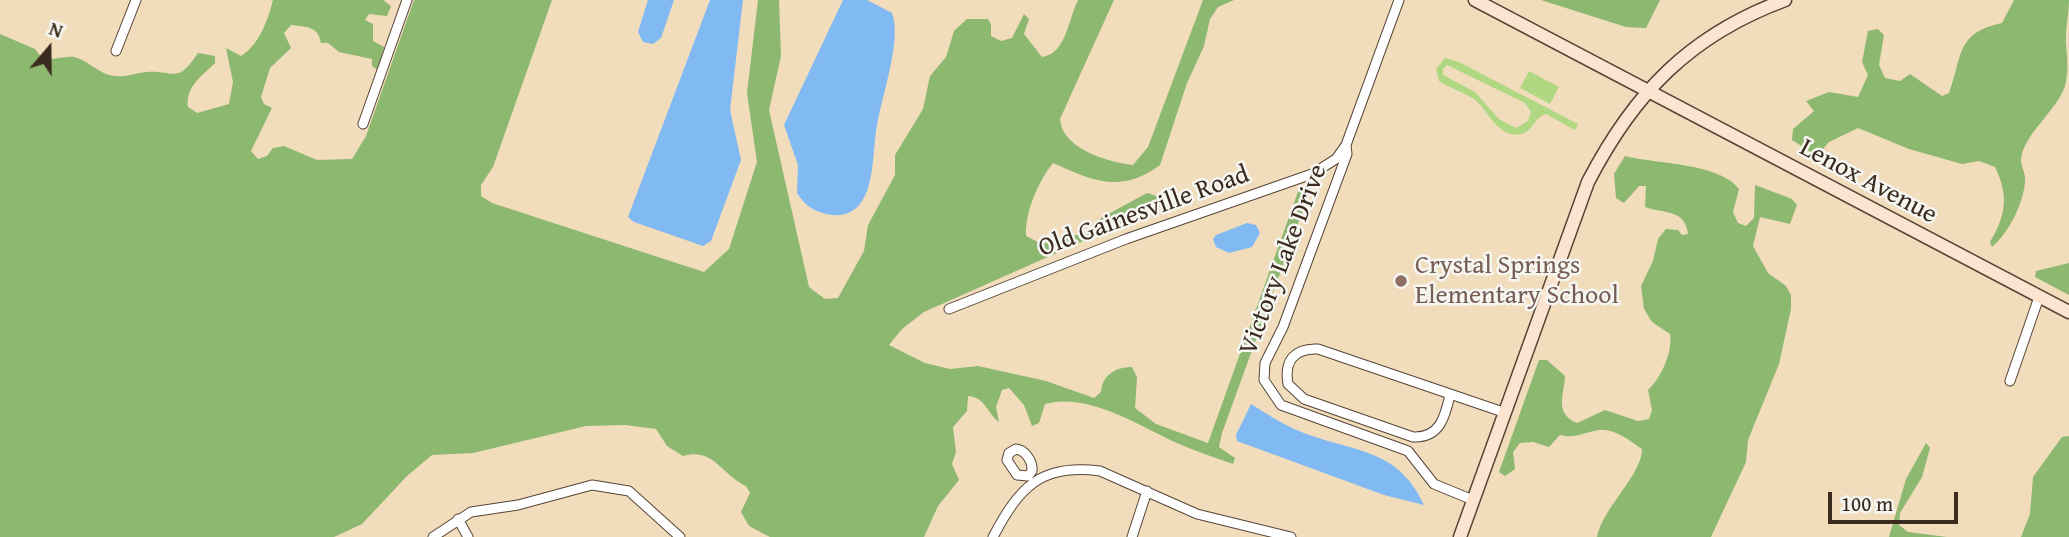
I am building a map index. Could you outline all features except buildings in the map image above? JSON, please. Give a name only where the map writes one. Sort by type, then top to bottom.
[{"type":"street","points":[[116,51],[136,0]]},
{"type":"street","points":[[363,124],[407,0]]},
{"type":"street","name":"Victory Lake Drive","points":[[1399,0],[1346,145],[1347,154],[1283,327],[1265,363],[1264,380],[1281,404],[1408,452],[1434,484],[1473,500]]},
{"type":"street","name":"Lenox Avenue","points":[[1475,0],[1558,41],[1646,92],[2069,312]]},
{"type":"street","points":[[1461,537],[1503,412],[1588,182],[1610,140],[1646,92],[1690,49],[1731,23],[1784,0]]},
{"type":"street","name":"Old Gainesville Road","points":[[949,309],[1126,239],[1312,174],[1336,159],[1346,145]]},
{"type":"street","points":[[2010,381],[2039,296]]},
{"type":"street","points":[[1450,395],[1443,423],[1432,435],[1413,438],[1304,399],[1287,384],[1286,370],[1296,353],[1307,348],[1318,349],[1503,412]]},
{"type":"street","points":[[993,537],[1013,501],[1030,480],[1082,468],[1100,471],[1197,514],[1252,534],[1292,537]]},
{"type":"street","points":[[433,537],[471,512],[518,505],[592,485],[613,486],[629,491],[643,500],[680,537]]},
{"type":"street","points":[[1132,537],[1147,491]]},
{"type":"street","points":[[458,519],[468,537]]},
{"type":"green space","points":[[273,0],[383,0],[391,6],[387,16],[369,14],[365,20],[373,24],[373,41],[384,47],[378,70],[372,66],[372,59],[339,52],[328,43],[321,43],[320,37],[311,28],[291,25],[284,33],[291,48],[270,68],[261,97],[264,104],[272,108],[251,151],[258,159],[267,156],[273,148],[284,146],[317,160],[352,159],[366,136],[414,0],[552,0],[493,167],[481,185],[481,196],[492,203],[704,272],[729,249],[757,162],[747,93],[758,0],[779,0],[781,56],[769,110],[809,287],[825,299],[838,298],[864,251],[868,225],[895,175],[895,155],[923,109],[930,76],[946,57],[954,31],[967,19],[988,19],[991,36],[1001,41],[1012,38],[1024,14],[1029,19],[1024,34],[1042,57],[1050,55],[1061,43],[1078,0],[1114,0],[1060,119],[1063,129],[1077,146],[1099,157],[1133,165],[1148,147],[1203,0],[1234,0],[1218,7],[1210,19],[1204,46],[1187,83],[1160,165],[1132,179],[1107,182],[1053,163],[1034,198],[1026,236],[1042,244],[1088,232],[1101,218],[1147,193],[1163,198],[1160,207],[924,312],[902,329],[889,345],[925,363],[950,369],[978,366],[1046,381],[1094,398],[1101,392],[1104,381],[1111,373],[1132,367],[1137,377],[1135,408],[1156,424],[1208,443],[1299,189],[1306,185],[1311,188],[1222,433],[1219,447],[1235,458],[1233,464],[1177,443],[1113,413],[1079,403],[1045,404],[1039,423],[1032,426],[1024,405],[1009,388],[1002,390],[996,407],[999,422],[978,399],[968,396],[967,411],[953,427],[956,452],[952,464],[959,480],[938,506],[924,537],[770,537],[749,526],[741,512],[750,493],[746,486],[710,458],[693,454],[683,456],[667,446],[656,429],[625,425],[586,426],[473,453],[432,455],[407,476],[362,524],[334,537],[0,537],[0,34],[35,49],[42,58],[74,57],[114,76],[147,72],[175,74],[185,69],[198,53],[215,56],[215,63],[196,82],[189,94],[188,107],[197,113],[229,104],[233,82],[226,48],[241,56],[253,45],[262,31]]},
{"type":"green space","points":[[1541,0],[1660,0],[1646,28],[1626,27]]},
{"type":"green space","points":[[2014,0],[2069,0],[2067,75],[2061,95],[2023,151],[2021,160],[2025,178],[2022,199],[2009,226],[1992,247],[1990,242],[2004,205],[2002,187],[1995,167],[1979,161],[1962,164],[1909,149],[1858,128],[1829,142],[1817,156],[1792,140],[1793,129],[1814,111],[1806,101],[1829,92],[1858,97],[1868,75],[1862,62],[1868,31],[1878,29],[1884,35],[1879,65],[1885,78],[1900,81],[1910,74],[1942,96],[1949,93],[1968,40],[1987,27],[2002,23]]},
{"type":"green space","points":[[1445,58],[1459,62],[1578,124],[1575,130],[1546,114],[1521,134],[1506,132],[1474,99],[1439,81],[1436,69]],"holes":[[[1447,65],[1525,103],[1531,112],[1528,121],[1516,128],[1499,119],[1475,92],[1443,75],[1443,69]]]},
{"type":"green space","points":[[1529,71],[1559,87],[1550,104],[1520,88]]},
{"type":"green space","points":[[1625,156],[1703,169],[1730,180],[1739,189],[1733,212],[1738,223],[1746,226],[1754,218],[1755,185],[1792,199],[1797,205],[1790,224],[1760,217],[1753,246],[1768,273],[1786,286],[1791,295],[1791,309],[1779,364],[1748,440],[1746,462],[1711,537],[1597,537],[1607,514],[1636,470],[1642,449],[1610,431],[1560,435],[1549,447],[1533,442],[1520,443],[1513,452],[1515,469],[1505,476],[1499,472],[1539,360],[1547,360],[1565,376],[1563,409],[1570,419],[1577,423],[1605,410],[1638,421],[1649,419],[1652,410],[1648,390],[1665,364],[1670,349],[1670,334],[1652,322],[1644,309],[1641,286],[1653,261],[1658,239],[1666,229],[1678,230],[1682,235],[1688,234],[1683,220],[1678,216],[1645,207],[1646,186],[1639,186],[1624,203],[1616,198],[1614,174]]},
{"type":"green space","points":[[2069,263],[2069,295],[2035,277],[2036,271]]},
{"type":"green space","points":[[2069,436],[2069,537],[2021,537],[2030,514],[2033,477],[2062,437]]},
{"type":"green space","points":[[1926,443],[1930,448],[1922,477],[1900,513],[1899,525],[1908,532],[1947,537],[1889,537],[1906,479]]},
{"type":"water","points":[[648,0],[674,0],[661,38],[653,44],[643,42],[638,32]]},
{"type":"water","points":[[710,0],[743,0],[730,110],[741,160],[711,241],[703,246],[634,222],[628,217]]},
{"type":"water","points":[[843,0],[867,0],[892,13],[895,38],[877,125],[870,183],[858,207],[847,214],[832,215],[812,208],[797,193],[798,165],[784,125]]},
{"type":"water","points":[[1247,223],[1256,225],[1260,233],[1252,247],[1229,253],[1216,247],[1213,239],[1216,235]]},
{"type":"water","points":[[1251,404],[1299,431],[1387,461],[1413,486],[1424,505],[1384,495],[1237,441],[1236,435]]},
{"type":"place","name":"Crystal Springs Elementary School","points":[[1401,281]]}]
